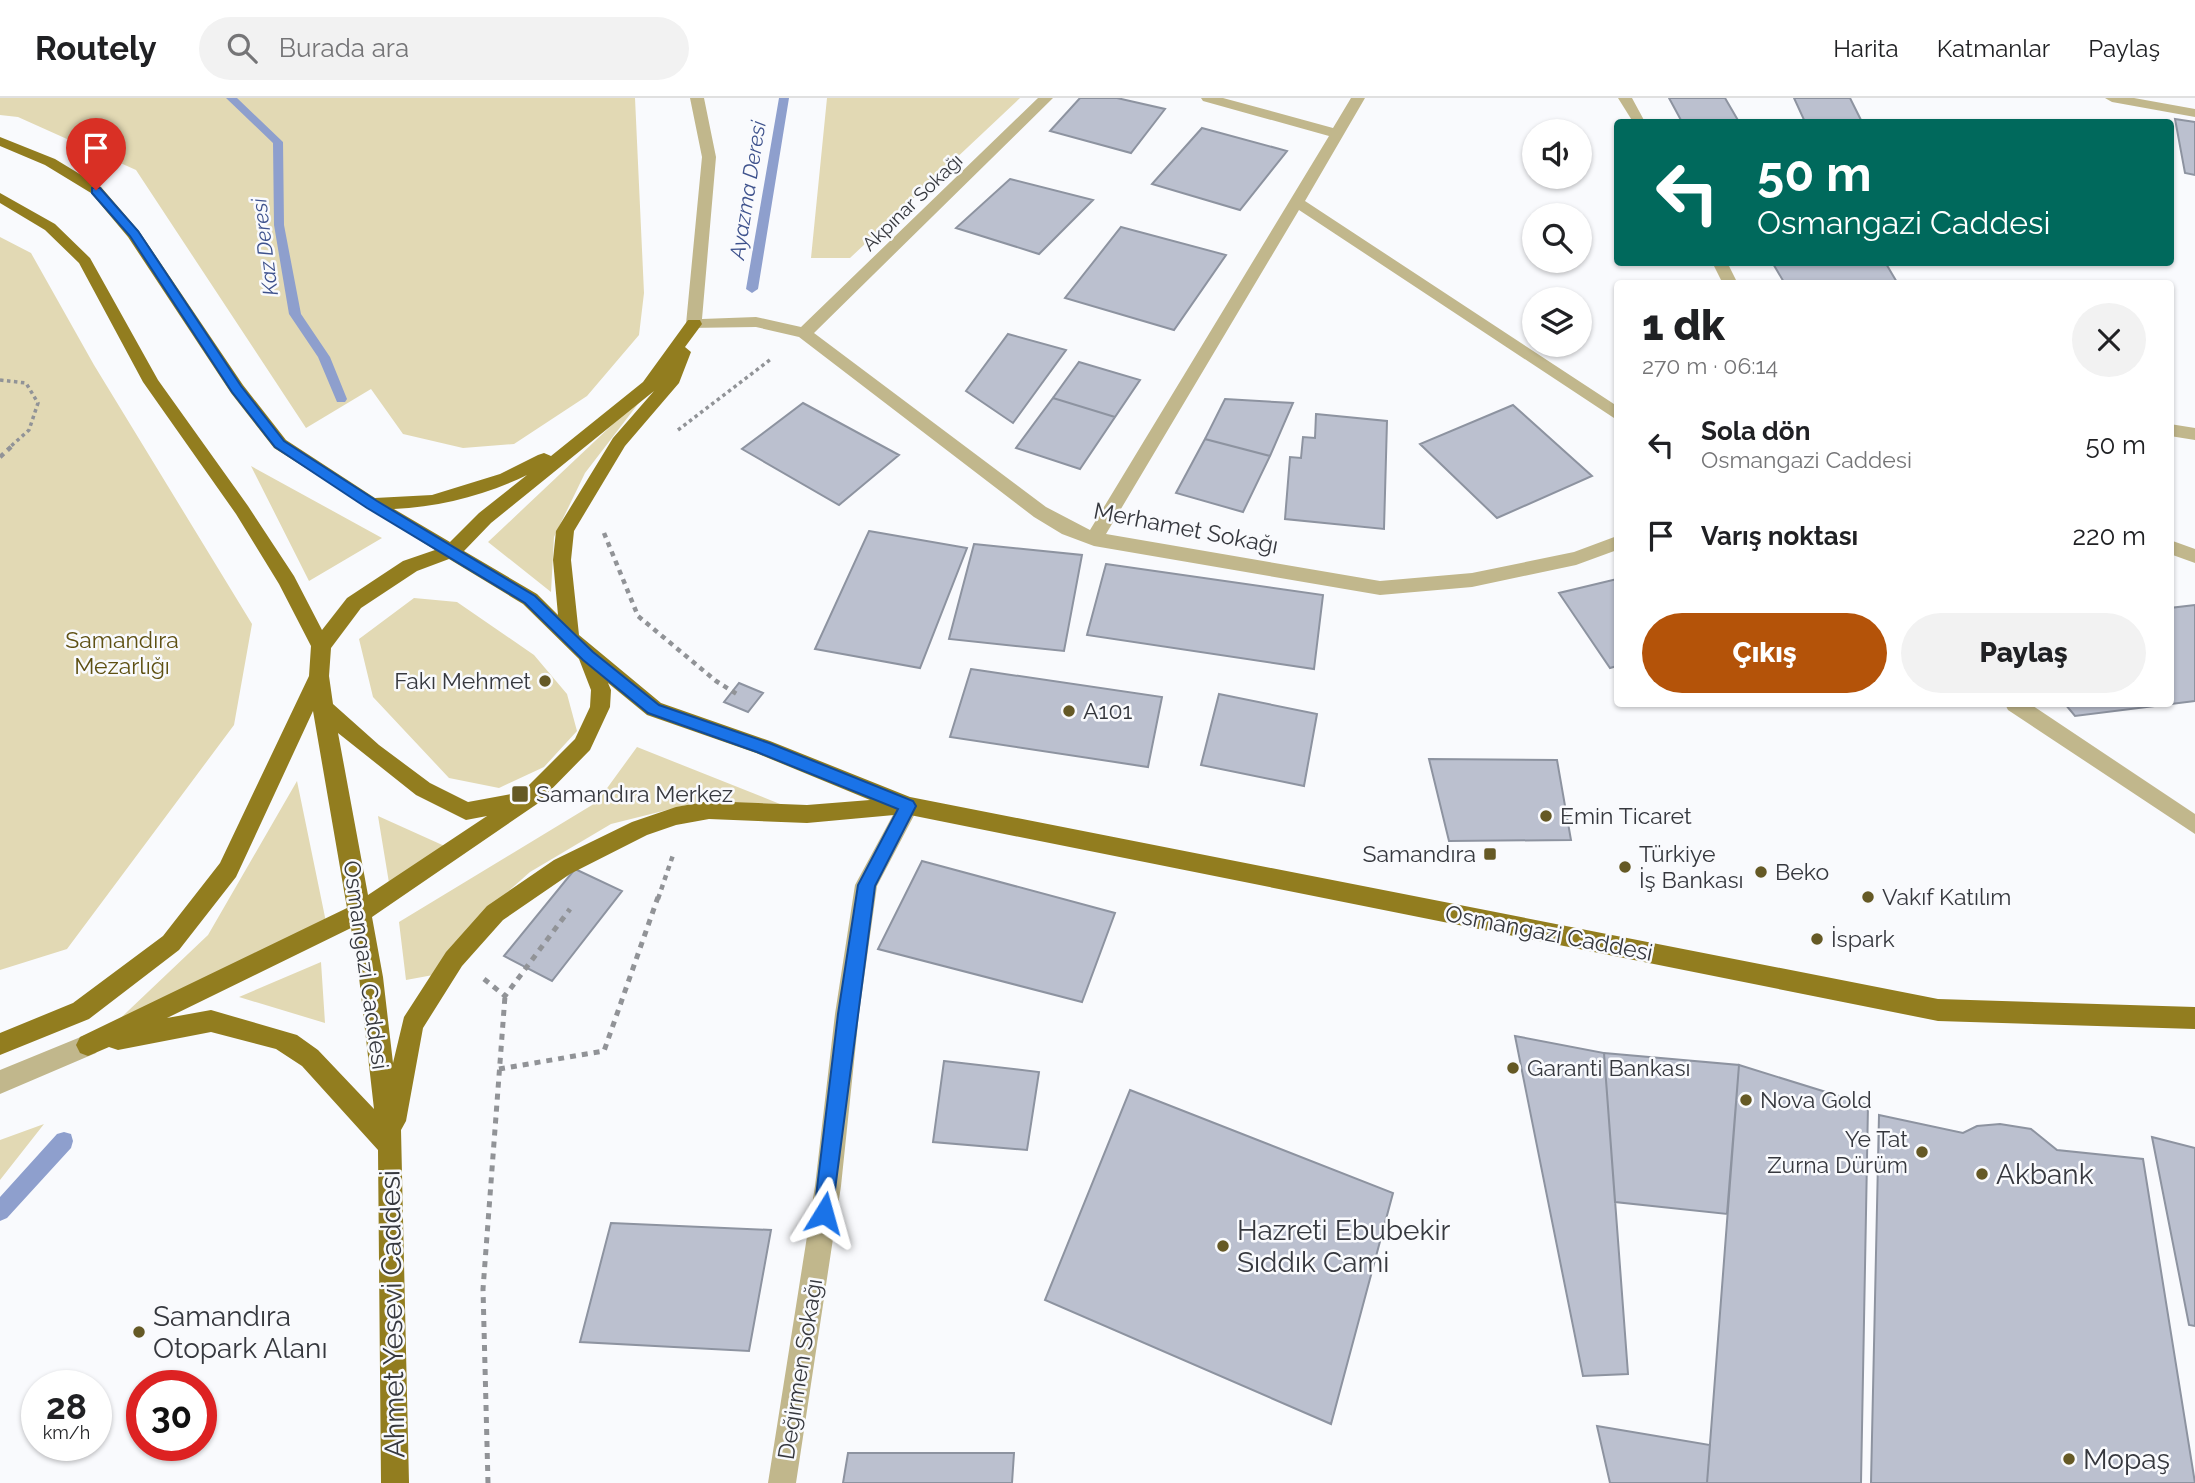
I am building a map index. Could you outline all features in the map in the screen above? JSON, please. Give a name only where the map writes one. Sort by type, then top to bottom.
[{"type":"main road","name":"Osmangazi Caddesi","points":[[0,141],[50,162],[96,190],[134,234],[237,389],[280,444],[372,504],[530,599],[588,656],[654,709],[763,747],[908,806],[1938,1010],[2195,1018]]},
{"type":"main road","points":[[0,197],[50,227],[85,261],[151,382],[242,510],[286,581],[321,646],[354,603],[410,566],[453,551],[485,518],[649,386],[694,324]]},
{"type":"main road","points":[[570,639],[562,560],[565,531],[619,442],[673,379],[694,324]]},
{"type":"main road","points":[[372,504],[443,498],[506,478],[587,438]]},
{"type":"main road","name":"Osmangazi Caddesi","points":[[321,646],[319,676],[323,708],[371,977],[390,1145]]},
{"type":"main road","points":[[88,1045],[361,912],[530,798],[583,744],[600,707],[601,690],[588,656]]},
{"type":"main road","points":[[0,1044],[81,1011],[171,943],[228,870],[319,676]]},
{"type":"main road","points":[[323,708],[372,751],[423,789],[466,811],[530,798]]},
{"type":"main road","name":"Osmangazi Caddesi","points":[[390,1145],[412,1025],[454,960],[495,913],[562,867],[640,828],[709,810],[807,814],[908,806]]},
{"type":"main road","points":[[88,1045],[211,1021],[289,1042],[310,1058],[390,1145]]},
{"type":"main road","name":"Ahmet Yesevi Caddesi","points":[[390,1145],[395,1483]]},
{"type":"street","points":[[697,98],[709,157],[694,324],[756,322],[804,333]]},
{"type":"street","name":"Akpınar Sokağı","points":[[804,333],[1046,98]]},
{"type":"street","points":[[1208,98],[1242,102],[1335,133]]},
{"type":"street","points":[[1094,539],[1358,98]]},
{"type":"street","points":[[1625,98],[1637,119]]},
{"type":"street","points":[[2112,98],[2195,113]]},
{"type":"street","points":[[1297,202],[1614,412]]},
{"type":"street","name":"Merhamet Sokağı","points":[[804,333],[1040,512],[1068,529],[1094,539],[1380,588],[1472,580],[1576,558],[1614,544]]},
{"type":"street","points":[[2174,431],[2195,434]]},
{"type":"street","points":[[2174,548],[2195,556]]},
{"type":"street","points":[[2019,707],[2195,825]]},
{"type":"street","name":"Değirmen Sokağı","points":[[782,1483],[828,1186],[847,1014],[866,885],[908,806]]},
{"type":"street","points":[[0,1082],[88,1045]]},
{"type":"path","points":[[668,438],[804,333]]},
{"type":"path","points":[[0,380],[26,383],[38,403],[29,430],[0,457]]},
{"type":"path","points":[[602,528],[638,616],[716,681],[740,696]]},
{"type":"path","points":[[499,1069],[604,1051],[673,854]]},
{"type":"path","points":[[488,1483],[483,1289],[505,996],[572,908]]},
{"type":"path","points":[[476,972],[505,996]]},
{"type":"green space","points":[[0,98],[635,98],[644,293],[639,335],[587,396],[514,444],[463,448],[403,434],[371,389],[306,428],[136,170],[18,117],[0,115]]},
{"type":"green space","points":[[827,98],[1020,98],[850,258],[811,258]]},
{"type":"green space","name":"Samandıra Mezarlığı","points":[[0,237],[31,253],[94,365],[252,624],[234,725],[67,949],[0,970]]},
{"type":"green space","points":[[648,391],[585,473],[554,537],[551,592],[488,542]]},
{"type":"green space","points":[[251,466],[382,538],[309,581]]},
{"type":"green space","points":[[414,598],[457,602],[534,655],[567,694],[577,731],[544,767],[499,788],[449,778],[373,697],[359,639]]},
{"type":"green space","points":[[637,747],[780,804],[703,801],[611,824],[530,872],[479,917],[444,973],[406,980],[399,922],[597,802]]},
{"type":"green space","points":[[297,781],[326,922],[108,1030],[208,935]]},
{"type":"green space","points":[[378,816],[449,848],[390,889]]},
{"type":"green space","points":[[321,962],[325,1023],[239,997]]},
{"type":"green space","points":[[44,1124],[0,1180],[0,1140]]},
{"type":"building","points":[[1080,98],[1117,98],[1165,109],[1131,153],[1050,131]]},
{"type":"building","points":[[1669,98],[1725,98],[1737,119],[1680,119]]},
{"type":"building","points":[[1794,98],[1850,98],[1860,119],[1804,119]]},
{"type":"building","points":[[2175,119],[2195,122],[2195,175],[2185,173]]},
{"type":"building","points":[[1202,128],[1287,151],[1240,210],[1152,184]]},
{"type":"building","points":[[1010,179],[1093,200],[1039,254],[956,228]]},
{"type":"building","points":[[1121,227],[1226,255],[1174,330],[1065,298]]},
{"type":"building","points":[[1774,266],[1887,266],[1896,280],[1783,280]]},
{"type":"building","points":[[1008,334],[1066,350],[1013,423],[966,391]]},
{"type":"building","points":[[1079,362],[1140,380],[1115,417],[1053,398]]},
{"type":"building","points":[[1053,398],[1115,417],[1080,469],[1016,448]]},
{"type":"building","points":[[1225,399],[1293,403],[1270,456],[1205,439]]},
{"type":"building","points":[[803,403],[899,455],[839,505],[742,449]]},
{"type":"building","points":[[1513,405],[1592,476],[1497,518],[1420,444]]},
{"type":"building","points":[[1316,414],[1387,421],[1384,529],[1285,519],[1290,457],[1301,458],[1303,437],[1315,438]]},
{"type":"building","points":[[1205,439],[1270,456],[1243,512],[1176,493]]},
{"type":"building","points":[[869,531],[967,548],[920,668],[815,649]]},
{"type":"building","points":[[974,544],[1082,555],[1064,651],[949,639]]},
{"type":"building","points":[[1106,564],[1323,595],[1314,669],[1087,635]]},
{"type":"building","points":[[1614,580],[1614,667],[1610,668],[1559,593]]},
{"type":"building","points":[[2195,605],[2195,701],[2174,704],[2174,608]]},
{"type":"building","points":[[971,669],[1162,697],[1148,767],[950,737]]},
{"type":"building","points":[[739,683],[763,693],[748,712],[724,702]]},
{"type":"building","points":[[1219,694],[1317,714],[1304,786],[1201,765]]},
{"type":"building","points":[[2068,707],[2147,707],[2075,716]]},
{"type":"building","points":[[1429,759],[1557,760],[1571,840],[1449,841]]},
{"type":"building","points":[[922,861],[1115,913],[1082,1002],[878,949]]},
{"type":"building","points":[[575,869],[622,891],[552,981],[504,956]]},
{"type":"building","points":[[1515,1036],[1604,1053],[1628,1374],[1583,1376]]},
{"type":"building","points":[[1604,1053],[1739,1065],[1727,1214],[1615,1202]]},
{"type":"building","points":[[944,1061],[1039,1072],[1027,1150],[933,1142]]},
{"type":"building","points":[[1739,1065],[1868,1105],[1861,1483],[1707,1483]]},
{"type":"building","name":"Hazreti Ebubekir Sıddık Cami","points":[[1130,1090],[1393,1193],[1331,1424],[1045,1300]]},
{"type":"building","points":[[1879,1115],[1963,1133],[1977,1126],[2000,1124],[2031,1129],[2057,1150],[2143,1159],[2195,1483],[1871,1483]]},
{"type":"building","points":[[2152,1137],[2195,1148],[2195,1326],[2189,1325]]},
{"type":"building","points":[[611,1223],[771,1230],[749,1351],[580,1342]]},
{"type":"building","points":[[1597,1426],[1710,1445],[1707,1483],[1610,1483]]},
{"type":"building","points":[[848,1453],[1014,1453],[1012,1483],[843,1483]]},
{"type":"waterway","name":"Kaz Deresi","points":[[231,98],[278,142],[279,225],[295,314],[324,357],[341,399]]},
{"type":"waterway","name":"Ayazma Deresi","points":[[752,289],[784,98]]},
{"type":"waterway","name":"Ayazma Deresi","points":[[0,1211],[64,1141]]},
{"type":"place","name":"Fakı Mehmet","points":[[545,681]]},
{"type":"place","name":"A101","points":[[1069,711]]},
{"type":"place","name":"Samandıra Merkez","points":[[520,794]]},
{"type":"place","name":"Emin Ticaret","points":[[1546,816]]},
{"type":"place","name":"Samandıra","points":[[1490,854]]},
{"type":"place","name":"Türkiye İş Bankası","points":[[1625,867]]},
{"type":"place","name":"Beko","points":[[1761,872]]},
{"type":"place","name":"Vakıf Katılım","points":[[1868,897]]},
{"type":"place","name":"İspark","points":[[1817,939]]},
{"type":"place","name":"Garanti Bankası","points":[[1513,1068]]},
{"type":"place","name":"Nova Gold","points":[[1746,1100]]},
{"type":"place","name":"Ye Tat Zurna Dürüm","points":[[1922,1152]]},
{"type":"place","name":"Akbank","points":[[1982,1174]]},
{"type":"place","name":"Hazreti Ebubekir Sıddık Cami","points":[[1223,1246]]},
{"type":"place","name":"Samandıra Otopark Alanı","points":[[139,1332]]},
{"type":"place","name":"Mopaş","points":[[2069,1459]]},
{"type":"route","points":[[96,190],[134,234],[237,389],[280,444],[372,504],[530,599],[588,656],[654,709],[763,747],[908,806],[866,885],[847,1014],[824,1213]]}]
